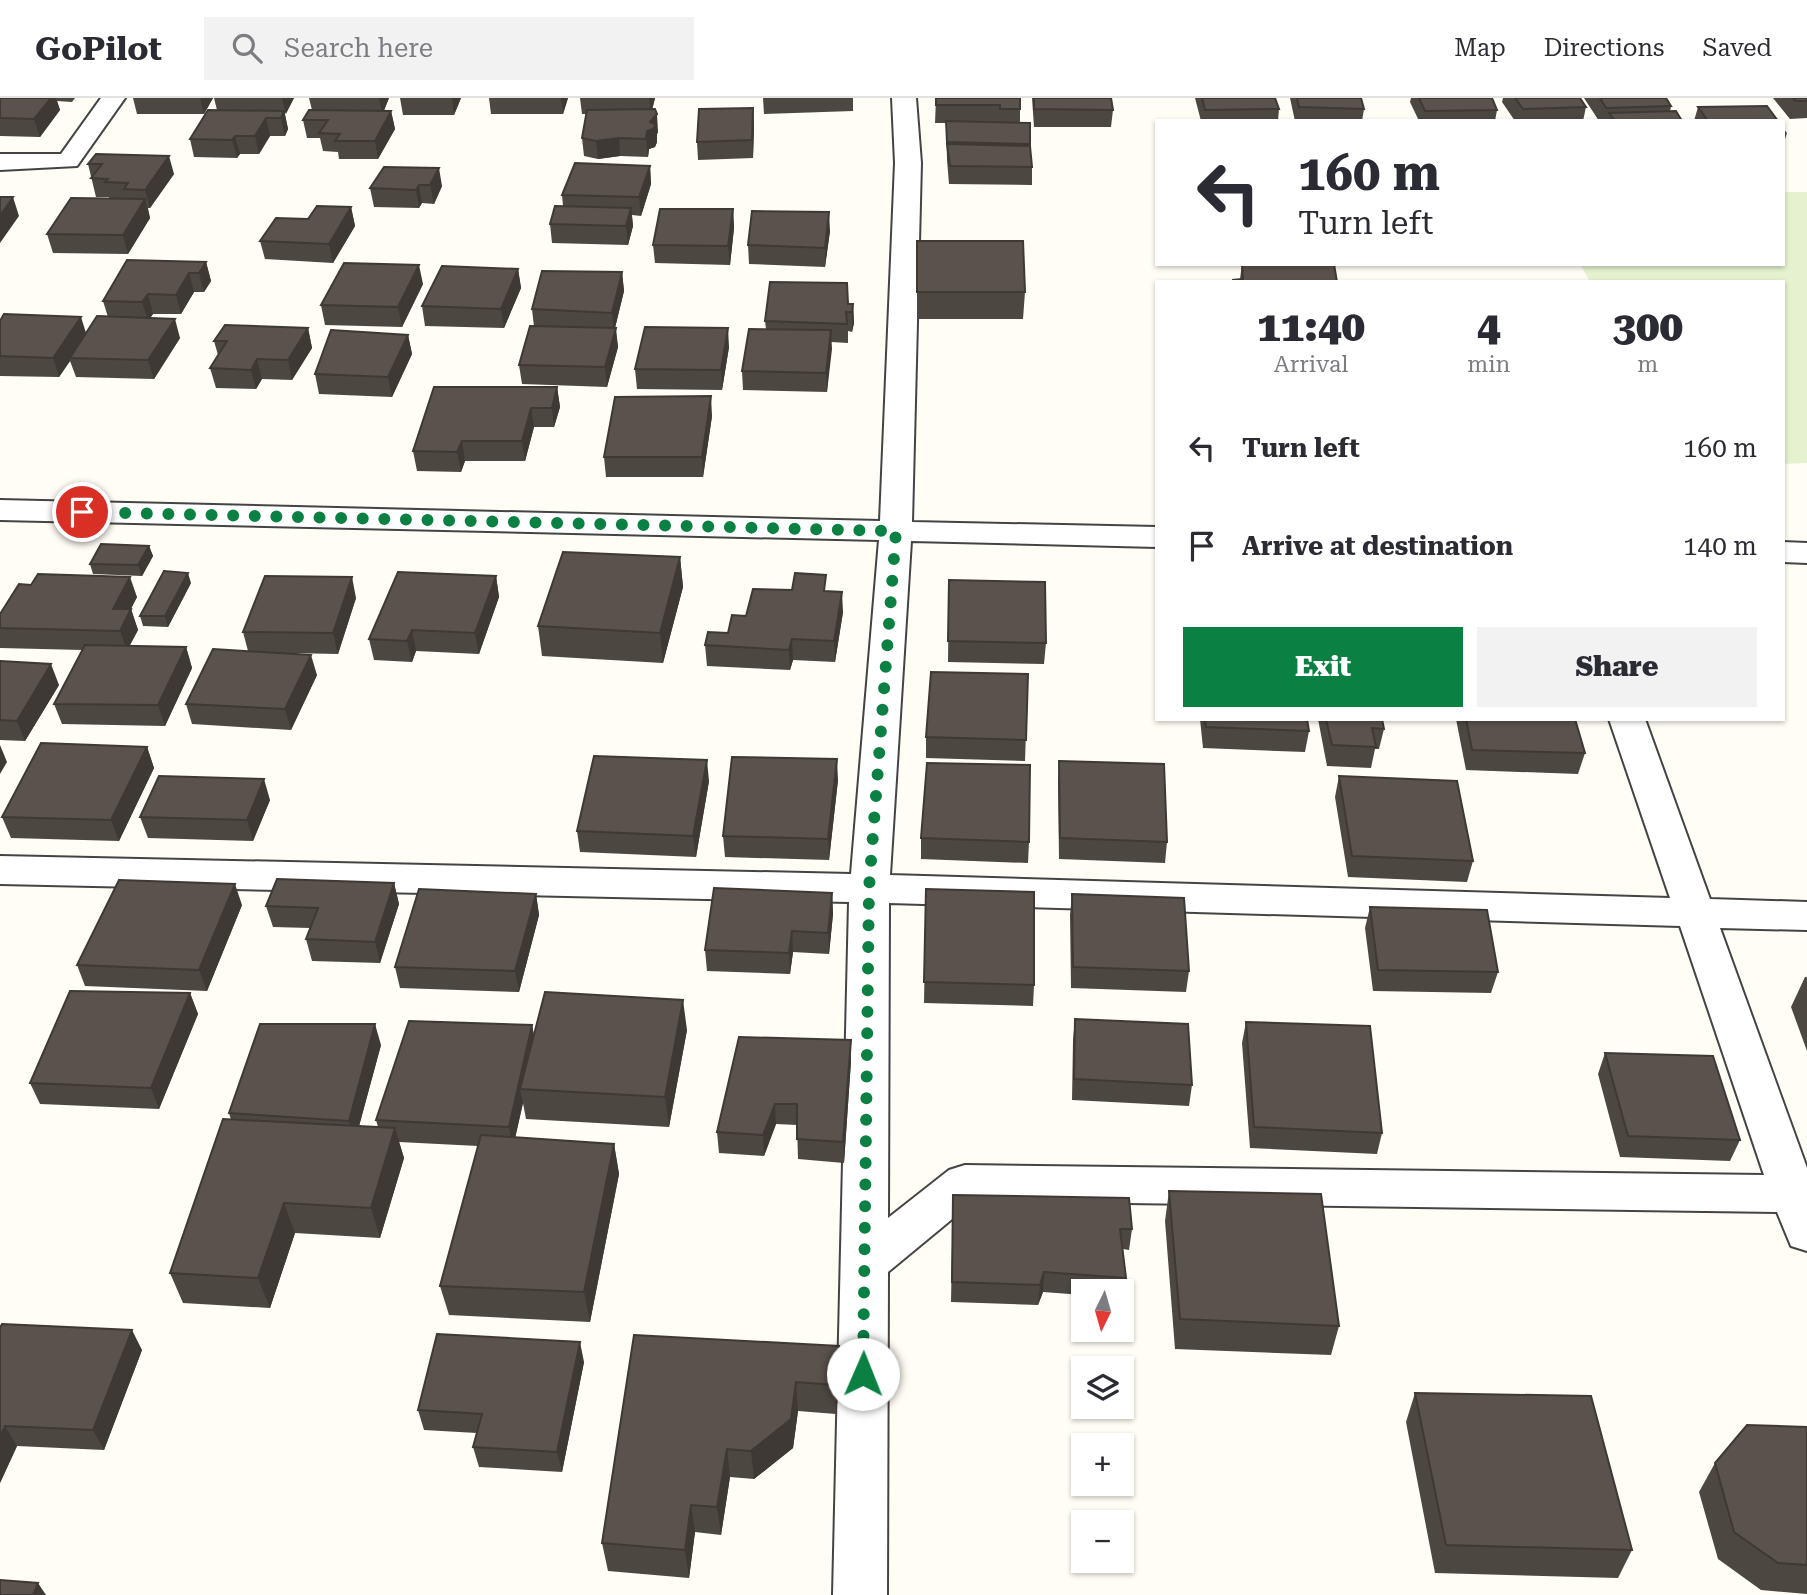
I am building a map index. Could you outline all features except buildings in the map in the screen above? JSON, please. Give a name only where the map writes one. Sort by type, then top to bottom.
[{"type":"street","points":[[0,162],[68,161],[113,98]]},
{"type":"street","points":[[860,1595],[869,888],[896,531],[908,163],[904,98]]},
{"type":"street","points":[[0,510],[1155,537]]},
{"type":"street","points":[[1785,552],[1807,553]]},
{"type":"street","points":[[864,1264],[965,1183],[1802,1207],[1628,721]]},
{"type":"street","points":[[0,870],[869,888],[1807,916]]},
{"type":"green space","points":[[1785,192],[1807,192],[1807,463],[1785,464],[1785,280],[1589,280],[1581,266],[1785,266]]},
{"type":"route","points":[[82,512],[896,531],[869,888],[863,1374]]}]
